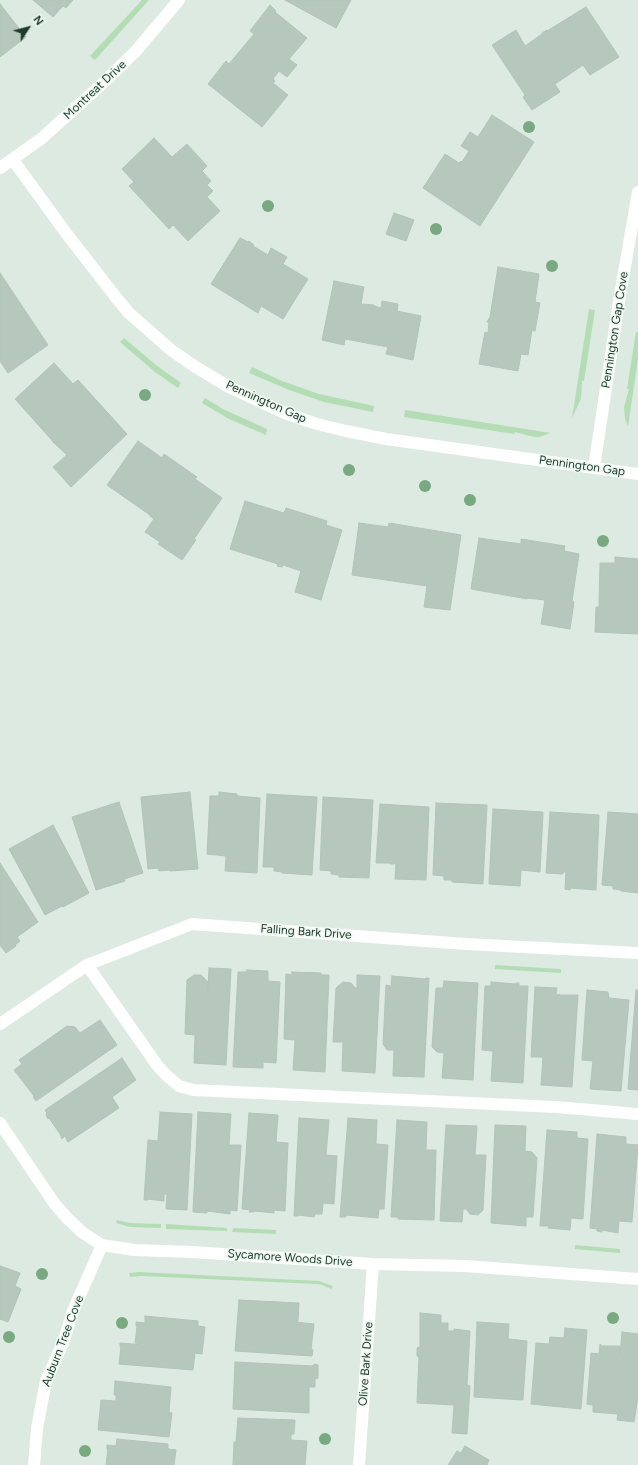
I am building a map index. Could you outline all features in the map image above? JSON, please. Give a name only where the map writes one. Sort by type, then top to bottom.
[{"type":"street","name":"Montreat Drive","points":[[0,168],[42,138],[119,68],[135,52],[178,0]]},
{"type":"street","name":"Pennington Gap","points":[[13,160],[66,233],[129,313],[171,350],[229,387],[287,414],[317,424],[346,431],[394,440],[638,474]]},
{"type":"street","name":"Pennington Gap Cove","points":[[594,468],[619,301],[638,192]]},
{"type":"street","name":"Falling Bark Drive","points":[[0,1024],[87,965],[192,924],[466,944],[638,953]]},
{"type":"street","points":[[87,965],[157,1065],[166,1075],[180,1086],[193,1090],[556,1107],[638,1114]]},
{"type":"street","name":"Sycamore Woods Drive","points":[[0,1123],[54,1203],[66,1218],[83,1233],[102,1245],[134,1250],[192,1252],[373,1264],[465,1266],[638,1278]]},
{"type":"street","name":"Auburn Tree Cove","points":[[34,1465],[37,1428],[46,1381],[63,1343],[73,1311],[102,1245]]},
{"type":"street","name":"Olive Bark Drive","points":[[359,1465],[373,1264]]},
{"type":"green space","points":[[142,0],[149,0],[95,60],[90,56]]},
{"type":"green space","points":[[589,309],[595,310],[584,381],[582,381],[581,399],[572,418]]},
{"type":"green space","points":[[636,332],[638,332],[638,359],[628,427],[625,419],[624,407],[629,389],[627,389]]},
{"type":"green space","points":[[124,338],[156,365],[181,383],[178,388],[155,372],[120,342]]},
{"type":"green space","points":[[252,367],[282,381],[319,394],[374,406],[373,412],[324,402],[289,390],[249,373]]},
{"type":"green space","points":[[205,398],[223,409],[267,429],[266,435],[229,419],[202,403]]},
{"type":"green space","points":[[405,410],[551,433],[534,437],[515,432],[514,434],[404,417]]},
{"type":"green space","points":[[495,965],[561,969],[561,973],[495,969]]},
{"type":"green space","points":[[117,1220],[129,1223],[161,1224],[161,1228],[130,1227],[116,1223]]},
{"type":"green space","points":[[166,1224],[227,1228],[227,1231],[166,1229]]},
{"type":"green space","points":[[233,1228],[276,1230],[276,1234],[232,1232]]},
{"type":"green space","points":[[575,1245],[620,1249],[620,1253],[575,1249]]},
{"type":"green space","points":[[139,1272],[319,1281],[333,1286],[331,1289],[317,1284],[141,1276],[130,1277],[129,1273]]},
{"type":"building","points":[[33,0],[73,0],[66,8],[63,6],[53,17]]},
{"type":"building","points":[[285,0],[351,0],[336,28]]},
{"type":"building","points":[[0,4],[26,37],[0,57]]},
{"type":"building","points":[[270,5],[276,11],[275,12],[307,38],[289,59],[297,65],[287,77],[279,71],[273,79],[275,81],[273,83],[288,95],[262,127],[208,84],[226,61],[229,64],[254,34],[250,31]]},
{"type":"building","points":[[586,7],[619,57],[590,75],[583,65],[555,84],[560,92],[532,110],[523,97],[525,95],[492,45],[516,30],[525,46],[542,33]]},
{"type":"building","points":[[492,115],[534,142],[480,226],[423,188],[445,154],[459,163],[461,161],[462,162],[469,151],[461,146],[470,132],[478,137]]},
{"type":"building","points":[[154,138],[172,157],[187,144],[207,166],[202,171],[211,181],[207,185],[213,191],[207,197],[220,211],[188,241],[173,225],[169,229],[129,186],[134,182],[122,169]]},
{"type":"building","points":[[394,213],[414,220],[406,241],[386,234]]},
{"type":"building","points":[[240,238],[248,242],[249,241],[254,245],[253,246],[268,255],[271,248],[287,257],[283,264],[308,279],[283,319],[261,306],[258,313],[211,284]]},
{"type":"building","points":[[498,267],[539,274],[535,302],[540,303],[535,331],[532,330],[528,355],[521,354],[518,371],[479,364],[485,332],[488,333],[489,322],[487,322],[490,317]]},
{"type":"building","points":[[0,273],[48,345],[8,373],[0,361]]},
{"type":"building","points":[[334,281],[364,287],[361,304],[374,305],[381,308],[382,301],[398,304],[397,311],[421,316],[413,360],[386,354],[388,347],[345,339],[344,345],[322,340]]},
{"type":"building","points":[[54,363],[73,384],[78,380],[127,434],[71,487],[53,467],[67,455],[53,442],[15,399]]},
{"type":"building","points":[[138,441],[162,458],[164,454],[197,477],[195,479],[222,498],[194,539],[196,540],[182,560],[158,544],[160,542],[145,532],[154,519],[150,515],[107,485]]},
{"type":"building","points":[[245,501],[284,513],[286,508],[327,521],[326,525],[342,530],[321,600],[295,592],[301,571],[283,565],[282,567],[277,566],[278,564],[230,549]]},
{"type":"building","points":[[359,523],[388,527],[389,523],[461,535],[450,610],[424,607],[427,586],[352,575]]},
{"type":"building","points":[[479,538],[521,544],[521,539],[565,546],[564,551],[579,554],[572,601],[574,602],[570,629],[541,624],[545,600],[527,599],[471,589]]},
{"type":"building","points":[[615,557],[638,559],[638,634],[595,632],[596,607],[599,607],[600,563],[615,563]]},
{"type":"building","points":[[190,792],[198,869],[159,871],[158,868],[148,869],[141,797]]},
{"type":"building","points":[[219,792],[237,794],[237,796],[260,798],[257,873],[225,871],[226,856],[207,854],[210,796],[219,796]]},
{"type":"building","points":[[267,794],[317,797],[312,875],[282,873],[274,871],[274,867],[263,867]]},
{"type":"building","points":[[323,797],[373,800],[369,878],[339,877],[339,875],[331,874],[331,871],[320,870]]},
{"type":"building","points":[[119,802],[143,873],[124,879],[125,881],[96,890],[72,817]]},
{"type":"building","points":[[436,803],[487,805],[483,884],[452,882],[452,880],[444,880],[444,876],[433,875]]},
{"type":"building","points":[[380,804],[429,807],[426,880],[395,879],[396,863],[376,863]]},
{"type":"building","points":[[493,809],[543,812],[540,872],[521,870],[520,886],[489,884]]},
{"type":"building","points":[[550,812],[599,815],[596,890],[565,889],[566,872],[563,872],[563,874],[546,873]]},
{"type":"building","points":[[608,812],[638,814],[638,893],[621,891],[613,889],[613,886],[602,885]]},
{"type":"building","points":[[53,825],[89,893],[45,915],[9,849]]},
{"type":"building","points":[[0,863],[38,922],[17,937],[20,941],[6,953],[0,945]]},
{"type":"building","points":[[209,968],[231,969],[226,1065],[194,1063],[195,1035],[185,1034],[187,980],[194,975],[201,975],[208,982],[208,990]]},
{"type":"building","points":[[247,970],[268,971],[268,981],[280,982],[276,1063],[263,1062],[263,1068],[233,1067],[238,972],[246,972]]},
{"type":"building","points":[[292,972],[321,973],[321,975],[329,975],[325,1072],[293,1070],[295,1040],[284,1039],[286,974],[292,975]]},
{"type":"building","points":[[357,975],[380,976],[375,1073],[342,1071],[343,1042],[333,1042],[336,988],[343,982],[351,983],[355,988],[357,988]]},
{"type":"building","points":[[392,976],[429,978],[424,1077],[393,1076],[394,1050],[387,1050],[383,1044],[386,985],[391,986]]},
{"type":"building","points":[[444,981],[478,983],[473,1080],[442,1078],[444,1053],[437,1052],[432,1047],[436,988],[443,988]]},
{"type":"building","points":[[491,982],[519,983],[519,986],[528,986],[523,1083],[491,1081],[493,1051],[482,1050],[485,986],[491,986]]},
{"type":"building","points":[[535,987],[557,988],[556,995],[578,995],[572,1087],[541,1085],[543,1057],[531,1057]]},
{"type":"building","points":[[587,990],[608,992],[609,999],[629,1000],[621,1091],[590,1089],[593,1061],[582,1060]]},
{"type":"building","points":[[636,990],[638,990],[638,1090],[628,1089]]},
{"type":"building","points":[[100,1020],[117,1045],[36,1101],[33,1097],[34,1096],[14,1070],[22,1064],[19,1060],[67,1026],[75,1027],[80,1033]]},
{"type":"building","points":[[122,1058],[136,1080],[112,1097],[119,1108],[68,1142],[65,1136],[62,1139],[49,1118],[48,1119],[45,1110]]},
{"type":"building","points":[[160,1112],[192,1114],[187,1210],[166,1209],[167,1194],[164,1194],[164,1201],[144,1200],[148,1140],[158,1141]]},
{"type":"building","points":[[198,1112],[231,1114],[229,1145],[241,1145],[237,1211],[230,1210],[230,1214],[207,1211],[207,1213],[193,1212]]},
{"type":"building","points":[[249,1113],[278,1115],[276,1142],[288,1143],[285,1211],[274,1210],[274,1213],[255,1211],[249,1212],[250,1210],[242,1209]]},
{"type":"building","points":[[299,1118],[329,1120],[326,1155],[337,1156],[334,1204],[323,1203],[322,1214],[315,1214],[314,1217],[294,1216]]},
{"type":"building","points":[[348,1118],[377,1120],[376,1144],[388,1145],[384,1209],[379,1209],[378,1218],[346,1215],[346,1217],[340,1217]]},
{"type":"building","points":[[397,1120],[427,1122],[426,1150],[436,1150],[434,1220],[398,1219],[398,1217],[391,1217]]},
{"type":"building","points":[[446,1125],[477,1126],[475,1155],[486,1155],[483,1210],[478,1215],[470,1214],[466,1209],[463,1209],[462,1222],[440,1221]]},
{"type":"building","points":[[495,1125],[526,1126],[525,1151],[532,1152],[537,1158],[533,1217],[526,1217],[526,1226],[491,1223]]},
{"type":"building","points":[[547,1130],[577,1132],[577,1138],[588,1139],[583,1219],[571,1218],[570,1230],[540,1226]]},
{"type":"building","points":[[597,1134],[626,1137],[626,1144],[638,1145],[632,1222],[619,1221],[618,1233],[602,1230],[602,1232],[597,1231],[597,1229],[590,1228]]},
{"type":"building","points":[[0,1266],[20,1273],[15,1286],[21,1289],[8,1322],[0,1319]]},
{"type":"building","points":[[239,1300],[299,1303],[298,1321],[296,1322],[314,1324],[311,1349],[313,1350],[312,1356],[235,1351]]},
{"type":"building","points":[[420,1313],[441,1315],[441,1323],[448,1323],[448,1331],[454,1331],[454,1329],[470,1331],[467,1385],[470,1386],[467,1434],[452,1433],[454,1405],[417,1403],[419,1357],[417,1356],[417,1348],[420,1347]]},
{"type":"building","points":[[145,1316],[198,1321],[198,1326],[205,1327],[202,1354],[195,1353],[193,1370],[119,1364],[120,1343],[144,1345],[135,1343],[137,1327],[136,1322],[145,1323]]},
{"type":"building","points":[[477,1322],[509,1324],[508,1341],[509,1339],[527,1341],[523,1400],[474,1397]]},
{"type":"building","points":[[565,1328],[587,1330],[581,1409],[531,1404],[536,1343],[549,1344],[550,1337],[564,1338]]},
{"type":"building","points":[[622,1332],[638,1334],[638,1397],[634,1422],[617,1420],[618,1414],[593,1412],[593,1405],[587,1404],[591,1353],[599,1354],[600,1344],[602,1346],[620,1346],[620,1355]]},
{"type":"building","points":[[235,1362],[318,1365],[318,1378],[315,1379],[315,1387],[309,1387],[309,1413],[233,1409]]},
{"type":"building","points":[[115,1381],[171,1387],[169,1412],[172,1413],[169,1437],[98,1430],[101,1400],[116,1401],[116,1395],[114,1395]]},
{"type":"building","points":[[238,1418],[295,1420],[294,1434],[291,1434],[291,1440],[307,1441],[305,1465],[233,1465],[234,1442],[236,1442]]},
{"type":"building","points":[[117,1439],[168,1444],[168,1449],[176,1450],[174,1465],[106,1465],[107,1445],[116,1446]]},
{"type":"building","points":[[465,1446],[489,1460],[487,1465],[448,1465],[457,1451],[461,1453]]}]
